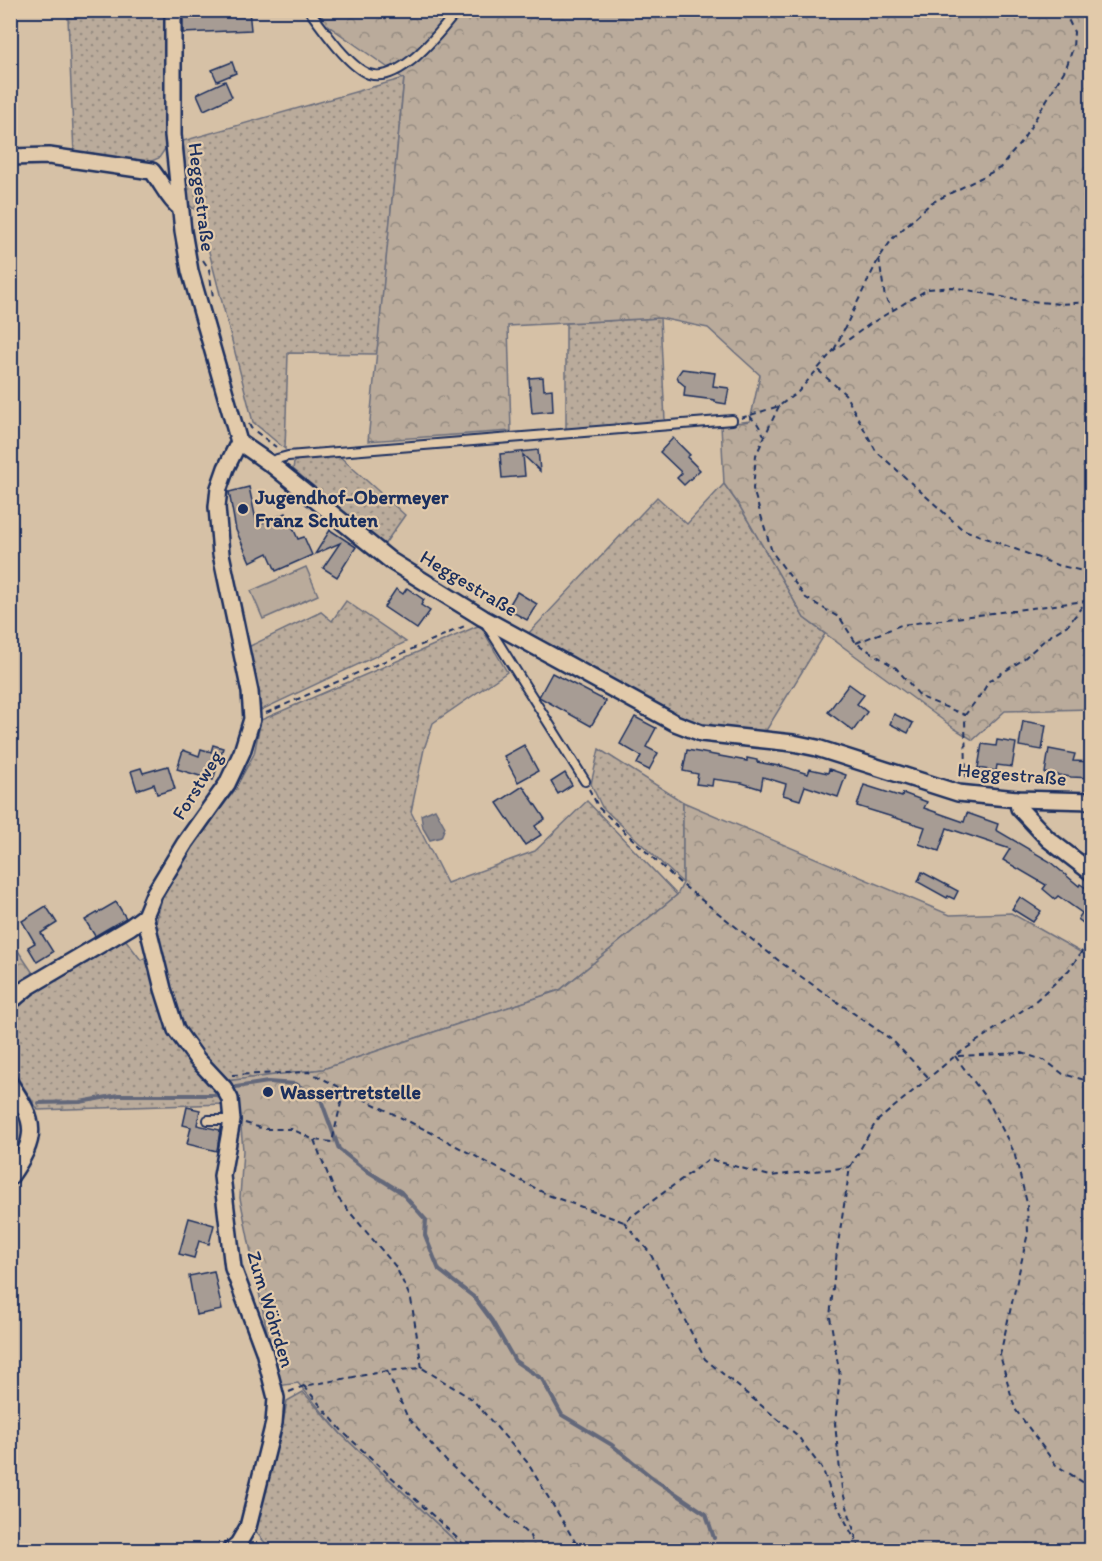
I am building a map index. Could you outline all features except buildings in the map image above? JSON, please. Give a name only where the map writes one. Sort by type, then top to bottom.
[{"type":"street","name":"Heggestraße","points":[[173,10],[173,135],[180,208],[190,271],[239,442],[272,465],[391,561],[483,618],[675,723],[701,733],[801,744],[958,793],[1017,799],[1092,801]]},
{"type":"street","points":[[152,171],[164,163],[174,149]]},
{"type":"street","points":[[10,157],[58,157],[152,171],[162,182],[173,202],[180,208]]},
{"type":"street","name":"Forstweg","points":[[145,916],[154,894],[179,853],[227,784],[242,752],[252,719],[250,692],[221,554],[217,507],[219,488],[225,468],[239,442]]},
{"type":"street","points":[[1017,799],[1018,808],[1048,839],[1092,873]]},
{"type":"street","points":[[10,1002],[28,987],[145,916]]},
{"type":"street","name":"Zum Wöhrden","points":[[145,916],[163,990],[176,1030],[186,1046],[224,1088],[230,1099],[232,1120],[222,1176],[232,1268],[264,1351],[276,1398],[274,1423],[248,1527],[231,1551]]},
{"type":"street","points":[[10,1084],[31,1120],[32,1132],[28,1146],[10,1177]]},
{"type":"lane","points":[[309,10],[344,56],[369,74],[387,74],[411,61],[453,16]]},
{"type":"lane","points":[[272,465],[277,459],[288,456],[732,420]]},
{"type":"lane","points":[[483,618],[585,781]]},
{"type":"lane","points":[[208,1120],[232,1120]]},
{"type":"path","points":[[732,420],[749,417],[778,406],[798,392],[834,350],[879,258],[893,238],[931,203],[1000,168],[1022,141],[1066,68],[1073,48],[1074,32],[1064,10]]},
{"type":"path","points":[[1067,14],[1092,12]]},
{"type":"path","points":[[879,258],[885,298],[893,309]]},
{"type":"path","points":[[203,260],[209,269],[214,302]]},
{"type":"path","points":[[834,350],[893,309],[928,289],[945,288],[1059,304],[1092,302]]},
{"type":"path","points":[[817,370],[845,394],[876,451],[962,529],[1057,565],[1092,573]]},
{"type":"path","points":[[778,406],[756,454],[753,489],[772,552],[806,598],[840,618],[856,643],[896,668],[921,697],[965,715]]},
{"type":"path","points":[[246,417],[251,428],[288,456]]},
{"type":"path","points":[[749,417],[757,423],[765,436]]},
{"type":"path","points":[[966,794],[965,715],[988,681],[1021,662],[1047,638],[1069,624],[1092,593]]},
{"type":"path","points":[[856,643],[901,626],[1087,600]]},
{"type":"path","points":[[252,719],[483,618]]},
{"type":"path","points":[[585,781],[599,808],[680,884],[783,964],[892,1040],[929,1078]]},
{"type":"path","points":[[857,1551],[858,1545],[841,1478],[835,1424],[840,1376],[830,1317],[837,1250],[850,1167],[876,1122],[955,1056],[1032,1004],[1069,969],[1092,937]]},
{"type":"path","points":[[955,1056],[1022,1053],[1046,1061],[1063,1074],[1092,1082]]},
{"type":"path","points":[[955,1056],[988,1101],[1014,1152],[1027,1203],[1028,1233],[1000,1355],[1015,1409],[1056,1465],[1092,1488]]},
{"type":"path","points":[[213,1077],[309,1072],[430,1132],[548,1195],[624,1222],[650,1253],[705,1359],[797,1435],[823,1470],[831,1493],[858,1545]]},
{"type":"path","points":[[232,1120],[264,1129],[292,1130],[314,1140],[332,1142],[344,1089]]},
{"type":"path","points":[[314,1140],[337,1197],[396,1267],[411,1299],[422,1368]]},
{"type":"path","points":[[624,1222],[710,1159],[770,1176],[850,1167]]},
{"type":"path","points":[[470,1551],[344,1433],[304,1386],[387,1371],[422,1368],[472,1399],[526,1462],[580,1551]]},
{"type":"path","points":[[387,1371],[407,1416],[446,1461],[530,1536],[535,1551]]},
{"type":"green space","points":[[120,11],[167,11],[165,149],[159,158],[149,162],[74,153],[68,18]]},
{"type":"green space","points":[[321,11],[1091,11],[1091,709],[1005,711],[973,740],[804,618],[739,505],[724,484],[721,425],[750,421],[760,375],[708,328],[660,318],[508,326],[511,431],[368,441],[404,79],[323,22]]},
{"type":"green space","points":[[404,78],[377,354],[288,353],[285,449],[253,422],[199,213],[188,204],[183,141]]},
{"type":"green space","points":[[660,318],[665,421],[566,429],[566,323]]},
{"type":"green space","points":[[338,455],[405,515],[384,545],[293,469],[294,463],[299,459]]},
{"type":"green space","points":[[724,484],[739,505],[804,618],[825,634],[764,734],[693,723],[527,635],[657,497],[687,524]]},
{"type":"green space","points":[[306,567],[318,595],[263,619],[251,591]]},
{"type":"green space","points":[[346,601],[406,642],[257,712],[246,648],[321,612],[332,621]]},
{"type":"green space","points":[[480,625],[507,672],[433,723],[424,749],[411,812],[447,883],[535,851],[587,801],[677,895],[560,990],[323,1069],[226,1081],[194,1044],[178,1013],[155,927],[163,894],[192,847],[234,791],[254,754],[261,720]]},
{"type":"green space","points":[[599,749],[683,802],[683,883],[602,807],[591,784]]},
{"type":"green space","points":[[683,802],[950,915],[1011,913],[1091,958],[1091,1550],[465,1550],[341,1434],[298,1383],[278,1386],[240,1198],[243,1150],[238,1094],[226,1081],[323,1069],[560,990],[677,895],[683,883]]},
{"type":"green space","points":[[10,939],[37,979],[10,996]]},
{"type":"green space","points":[[125,939],[141,960],[148,956],[165,1017],[180,1050],[209,1081],[225,1104],[38,1110],[11,1067],[11,1009]]},
{"type":"green space","points":[[11,1108],[24,1118],[23,1144],[11,1166]]},
{"type":"green space","points":[[303,1392],[341,1434],[465,1550],[262,1550],[267,1545],[255,1531],[287,1401]]},
{"type":"shaded area","points":[[435,809],[445,827],[441,837],[430,840],[423,828],[421,815]]},
{"type":"waterway","points":[[236,1087],[268,1082],[296,1084],[321,1100],[339,1149],[364,1169],[401,1192],[426,1220],[425,1235],[439,1270],[475,1298],[492,1321],[515,1361],[542,1379],[562,1415],[612,1445],[654,1479],[706,1514],[714,1538]]},
{"type":"waterway","points":[[39,1103],[80,1102],[119,1095],[219,1095]]},
{"type":"waterway","points":[[10,1101],[16,1105]]},
{"type":"place","name":"Jugendhof-Obermeyer Franz Schuten","points":[[243,509]]},
{"type":"place","name":"Wassertretstelle","points":[[268,1092]]}]
